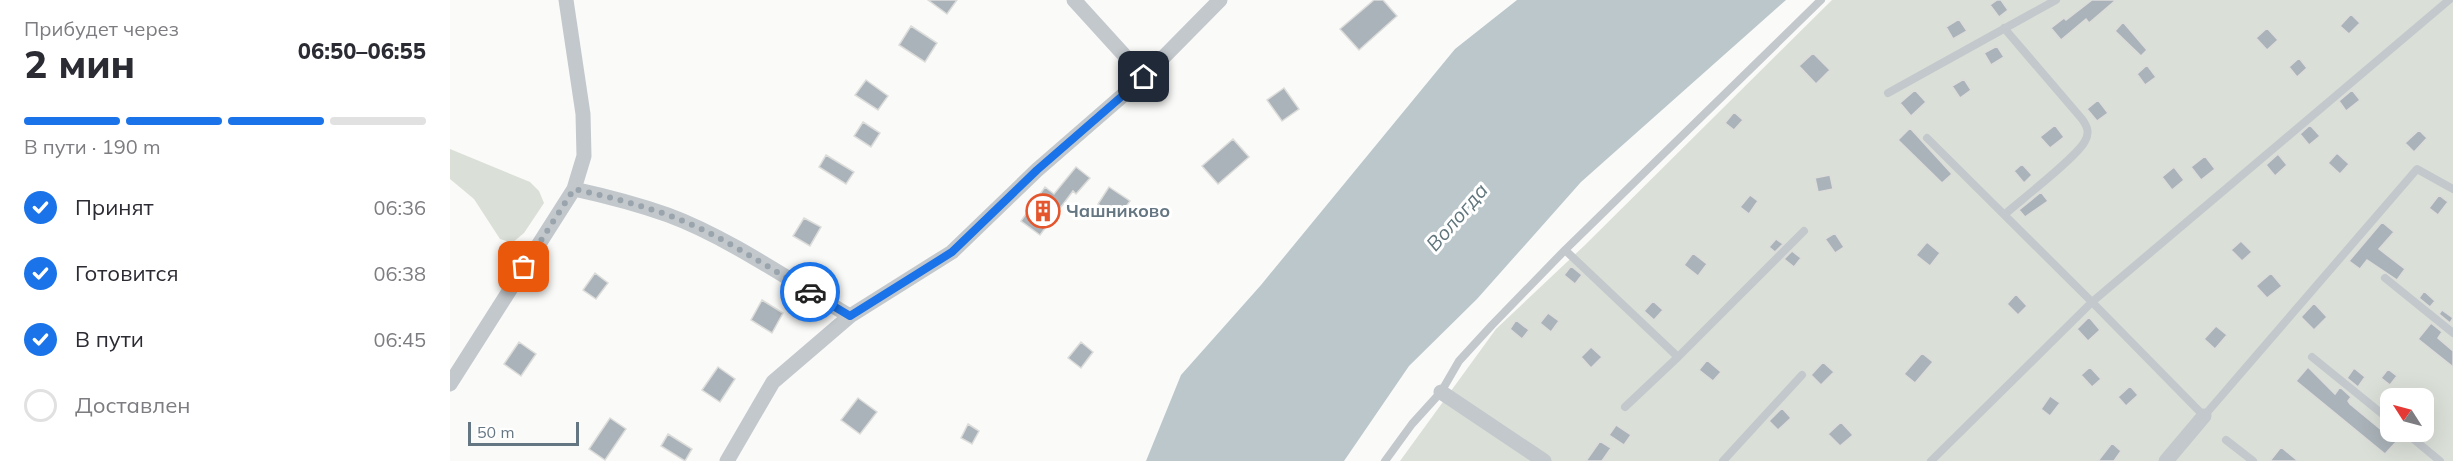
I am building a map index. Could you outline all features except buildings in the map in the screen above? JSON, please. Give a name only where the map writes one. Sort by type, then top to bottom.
[{"type":"street","points":[[450,384],[574,189],[584,156],[583,114],[566,0]]},
{"type":"street","points":[[1074,0],[1144,77]]},
{"type":"street","points":[[727,461],[773,382],[850,316],[952,252],[1037,170],[1144,77],[1220,0]]},
{"type":"street","points":[[574,189],[614,198],[679,220],[718,238],[850,316]]},
{"type":"street","points":[[1442,392],[1544,461]]},
{"type":"street","points":[[2166,461],[2204,416]]},
{"type":"lane","points":[[1385,461],[1413,424],[1442,392],[1459,361],[1565,250],[1821,0]]},
{"type":"lane","points":[[1888,93],[2056,0]]},
{"type":"lane","points":[[1931,461],[2092,302],[2449,0]]},
{"type":"lane","points":[[2004,28],[2082,119],[2088,134],[2079,149],[2005,214]]},
{"type":"lane","points":[[1927,138],[2204,416],[2417,169],[2453,189]]},
{"type":"lane","points":[[1624,407],[1678,357],[1804,231]]},
{"type":"lane","points":[[1565,250],[1678,357]]},
{"type":"lane","points":[[2385,278],[2453,333]]},
{"type":"lane","points":[[2312,357],[2380,412]]},
{"type":"lane","points":[[1723,461],[1802,375]]},
{"type":"lane","points":[[2226,440],[2253,461]]},
{"type":"lane","points":[[2416,442],[2440,461]]},
{"type":"shaded area","points":[[1832,0],[2453,0],[2453,461],[1400,461],[1496,329],[1585,245]]},
{"type":"shaded area","points":[[450,149],[530,182],[539,191],[544,203],[524,233],[512,243],[500,239],[474,199],[450,179]]},
{"type":"water","name":"Вологда","points":[[1517,0],[1786,0],[1581,182],[1477,299],[1409,366],[1344,461],[1146,461],[1181,375],[1261,285],[1455,49]]},
{"type":"way so far","points":[[524,267],[574,189],[614,198],[669,215],[718,238],[810,292]]},
{"type":"place","name":"Чашниково","points":[[1043,211]]},
{"type":"route","points":[[810,292],[850,316],[952,252],[1037,170],[1144,77]]}]
